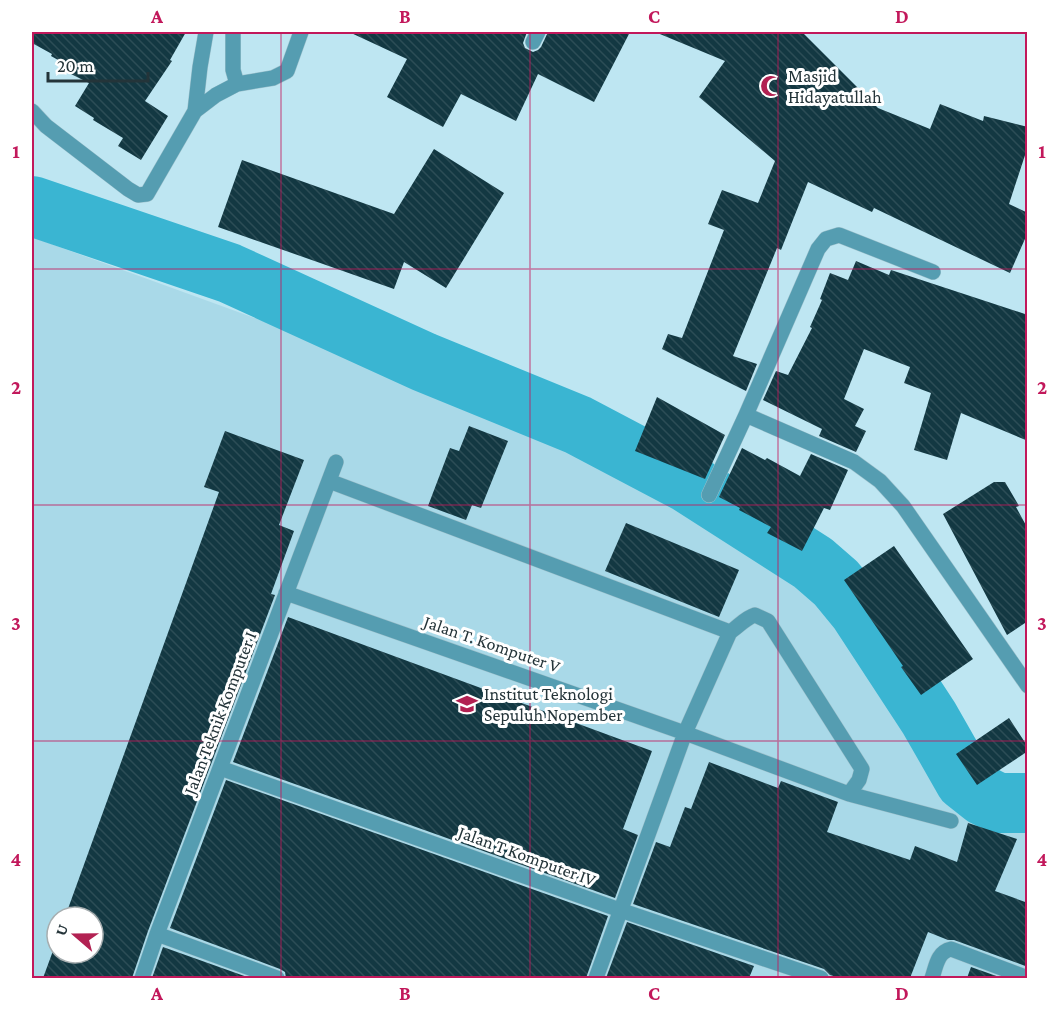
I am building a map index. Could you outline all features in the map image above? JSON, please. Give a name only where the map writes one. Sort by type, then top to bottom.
[{"type":"street","points":[[195,111],[206,32]]},
{"type":"street","points":[[233,32],[233,70],[237,84]]},
{"type":"street","points":[[32,111],[46,126],[128,189],[138,195],[147,194],[195,111],[216,95],[237,84],[273,78],[287,71],[302,32]]},
{"type":"street","points":[[709,495],[818,249],[826,239],[839,234],[933,272]]},
{"type":"street","points":[[746,415],[854,462],[880,481],[903,506],[1028,686]]},
{"type":"street","name":"Jalan Teknik Komputer I","points":[[142,978],[336,462]]},
{"type":"street","points":[[329,481],[729,632]]},
{"type":"street","name":"Jalan T. Komputer V","points":[[286,593],[685,733],[849,794],[951,821]]},
{"type":"street","points":[[596,978],[685,733],[729,632],[743,624],[747,618],[755,615],[768,621],[862,769],[859,780],[849,794]]},
{"type":"street","name":"Jalan T Komputer IV","points":[[220,768],[620,910],[821,978]]},
{"type":"street","points":[[157,934],[277,978]]},
{"type":"street","points":[[932,978],[939,957],[945,950],[951,949],[1028,978]]},
{"type":"shaded area","name":"Institut Teknologi Sepuluh Nopember","points":[[32,237],[282,328],[669,494],[828,596],[977,812],[1027,820],[1027,978],[32,978]]},
{"type":"building","points":[[32,32],[186,32],[170,60],[172,61],[145,101],[168,116],[141,160],[118,146],[123,138],[75,106],[89,83],[71,74],[74,69],[32,43]]},
{"type":"building","points":[[349,32],[527,32],[523,43],[525,48],[533,52],[541,47],[548,32],[630,32],[594,102],[538,74],[516,121],[461,94],[443,127],[387,97],[407,59]]},
{"type":"building","points":[[655,32],[802,32],[878,108],[930,129],[940,104],[983,121],[984,116],[1028,127],[1028,146],[1009,204],[1028,213],[1028,232],[1010,273],[874,208],[872,212],[808,182],[781,250],[777,248],[733,356],[757,364],[746,391],[662,349],[668,334],[682,338],[724,230],[708,224],[722,190],[758,203],[775,161],[699,97],[725,61]]},
{"type":"building","points":[[434,149],[504,193],[446,288],[404,262],[394,289],[218,227],[242,160],[394,214]]},
{"type":"building","points":[[856,261],[889,275],[891,270],[1028,315],[1028,441],[961,413],[947,460],[914,450],[931,393],[904,383],[910,367],[864,349],[844,399],[864,409],[855,426],[866,431],[856,452],[819,436],[822,429],[763,400],[776,371],[788,375],[812,328],[810,327],[822,300],[820,299],[830,273],[848,280]]},
{"type":"building","points":[[657,397],[725,435],[705,479],[635,451]]},
{"type":"building","points":[[469,426],[508,441],[481,508],[472,505],[466,520],[428,506],[450,448],[459,451]]},
{"type":"building","points":[[225,431],[304,460],[279,525],[294,531],[271,594],[275,595],[132,978],[43,978],[48,965],[105,965],[105,905],[69,905],[219,492],[204,487]]},
{"type":"building","points":[[742,448],[765,460],[767,458],[800,476],[811,454],[848,470],[830,510],[824,508],[802,551],[767,533],[771,527],[719,497]]},
{"type":"building","points":[[994,482],[1005,482],[1019,506],[1016,507],[1028,529],[1028,621],[1007,635],[943,514]]},
{"type":"building","points":[[626,523],[739,570],[719,617],[605,571]]},
{"type":"building","points":[[894,546],[973,659],[921,695],[844,580]]},
{"type":"building","points":[[288,617],[652,751],[623,829],[638,835],[615,898],[233,762]]},
{"type":"building","points":[[1009,718],[1028,747],[1028,751],[977,785],[956,754]]},
{"type":"building","points":[[709,762],[778,788],[781,781],[838,802],[827,832],[910,860],[915,846],[957,862],[968,823],[1017,839],[995,891],[1028,903],[1028,967],[928,932],[910,978],[840,978],[830,975],[824,969],[633,904],[656,842],[670,847],[685,807],[691,809]]},
{"type":"building","points":[[226,780],[608,916],[586,978],[286,978],[285,972],[280,969],[170,928]]},
{"type":"building","points":[[627,922],[754,966],[749,978],[606,978]]},
{"type":"building","points":[[163,947],[250,978],[152,978]]},
{"type":"building","points":[[971,967],[1002,978],[967,978]]},
{"type":"waterway","points":[[32,206],[229,273],[424,362],[578,425],[688,483],[813,563],[836,583],[859,611],[929,718],[965,781],[984,796],[998,803],[1028,803]]},
{"type":"place","name":"Masjid Hidayatullah","points":[[771,86]]},
{"type":"place","name":"Institut Teknologi Sepuluh Nopember","points":[[467,704]]}]
